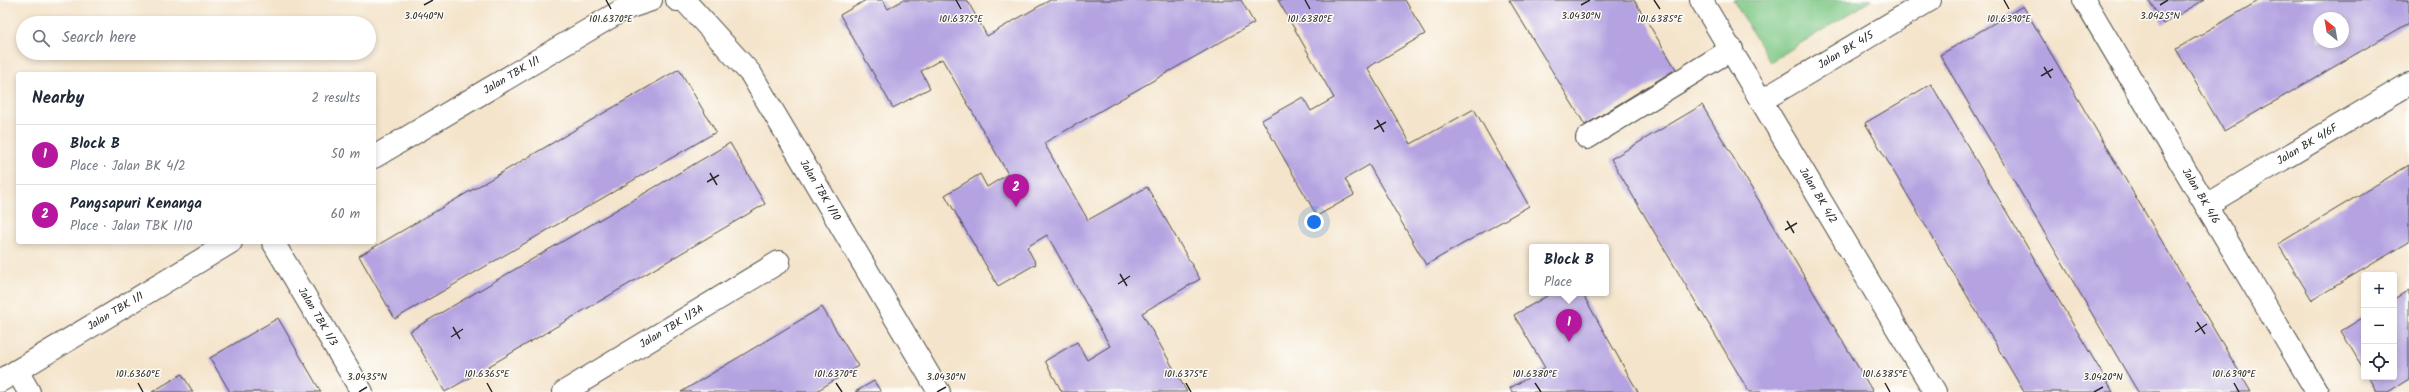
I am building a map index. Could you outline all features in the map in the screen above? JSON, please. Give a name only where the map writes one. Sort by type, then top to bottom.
[{"type":"street","name":"Jalan TBK 1/1","points":[[376,156],[624,9],[652,0]]},
{"type":"street","points":[[677,0],[684,0]]},
{"type":"street","name":"Jalan TBK 1/10","points":[[684,0],[751,74],[939,392]]},
{"type":"street","name":"Jalan BK 4/2","points":[[1701,0],[1732,49],[1761,101],[1935,392]]},
{"type":"street","name":"Jalan BK 4/5","points":[[1761,101],[1930,0]]},
{"type":"street","name":"Jalan BK 4/6","points":[[2084,0],[2317,392]]},
{"type":"street","points":[[1587,138],[1732,49]]},
{"type":"street","name":"Jalan BK 4/6F","points":[[2206,206],[2409,84]]},
{"type":"street","name":"Jalan TBK 1/1","points":[[8,376],[228,244]]},
{"type":"street","name":"Jalan TBK 1/3","points":[[274,244],[362,392]]},
{"type":"street","name":"Jalan TBK 1/3A","points":[[564,392],[779,262]]},
{"type":"street","points":[[8,376],[29,392]]},
{"type":"green space","points":[[1733,0],[1872,0],[1770,62]]},
{"type":"building","points":[[866,0],[883,0],[888,9],[903,0],[967,0],[987,36],[1050,0],[1241,0],[1254,23],[1044,143],[1088,220],[1147,187],[1200,279],[1142,313],[1187,392],[1062,392],[1045,361],[1077,342],[1087,360],[1110,346],[1047,235],[1027,247],[1036,264],[998,286],[945,195],[980,174],[987,187],[1008,174],[942,59],[921,71],[930,88],[893,108],[840,15]]},
{"type":"building","points":[[1278,0],[1405,0],[1425,34],[1367,68],[1411,144],[1474,109],[1529,206],[1426,265],[1369,165],[1345,179],[1354,195],[1317,216],[1262,120],[1303,97],[1311,111],[1334,98]]},
{"type":"building","points":[[1509,0],[1634,0],[1676,69],[1585,125]]},
{"type":"building","points":[[2149,0],[2204,0],[2163,24]]},
{"type":"building","points":[[2260,0],[2409,0],[2409,23],[2224,131],[2176,49]]},
{"type":"building","points":[[2023,6],[2251,392],[2138,392],[1940,55]]},
{"type":"building","points":[[679,69],[716,132],[395,319],[359,256]]},
{"type":"building","points":[[1931,84],[2113,392],[2024,392],[1865,123]]},
{"type":"building","points":[[1702,105],[1873,392],[1749,392],[1611,159]]},
{"type":"building","points":[[730,143],[765,204],[445,392],[410,331]]},
{"type":"building","points":[[2409,165],[2409,242],[2312,300],[2278,244]]},
{"type":"building","points":[[2409,290],[2409,379],[2388,392],[2377,392],[2370,380],[2397,380],[2397,297]]},
{"type":"building","points":[[1547,296],[1584,296],[1638,392],[1512,392],[1510,388],[1545,368],[1514,315]]},
{"type":"building","points":[[822,307],[858,366],[815,392],[681,392]]},
{"type":"building","points":[[278,318],[321,392],[230,392],[210,358]]},
{"type":"building","points":[[2361,319],[2361,365],[2341,331]]},
{"type":"building","points":[[182,374],[193,392],[152,392]]},
{"type":"building","points":[[874,381],[881,392],[855,392]]},
{"type":"place","name":"Pangsapuri Kenanga","points":[[1016,207]]},
{"type":"place","name":"Block B","points":[[1569,342]]}]
